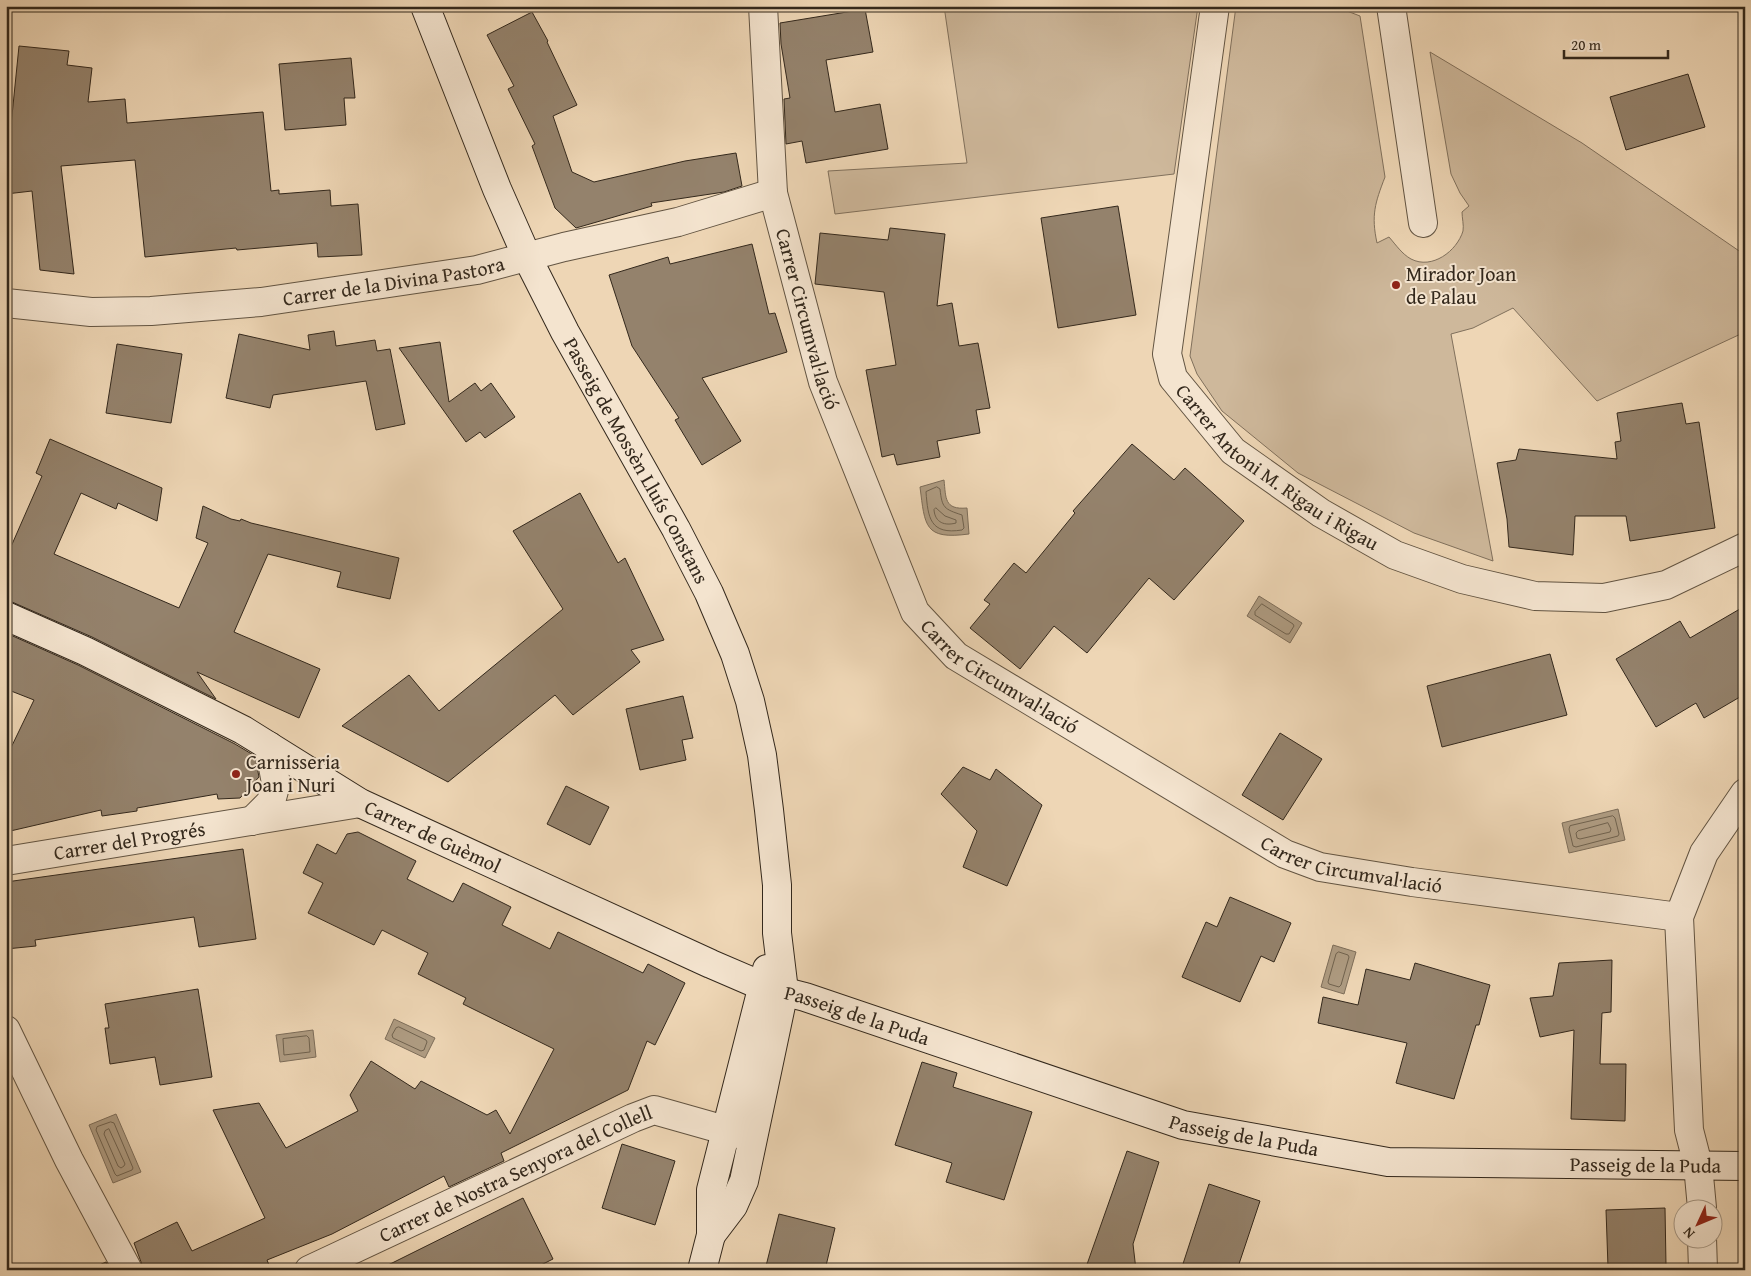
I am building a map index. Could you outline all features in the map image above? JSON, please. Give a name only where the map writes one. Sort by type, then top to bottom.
[{"type":"street","name":"Passeig de Mossèn Lluís Constans","points":[[425,6],[497,189],[527,257],[569,340],[676,530],[709,593],[735,654],[750,700],[762,755],[776,874],[777,934],[773,988],[744,1181],[733,1206],[711,1235]]},
{"type":"street","name":"Carrer Circumval·lació","points":[[763,6],[773,193],[826,391],[915,612],[956,656],[1284,854],[1320,867],[1422,884],[1679,917]]},
{"type":"street","name":"Carrer Antoni M. Rigau i Rigau","points":[[1215,6],[1167,354],[1173,378],[1233,451],[1321,513],[1395,555],[1462,579],[1535,596],[1604,598],[1666,585],[1745,547]]},
{"type":"street","points":[[1391,6],[1423,223]]},
{"type":"street","name":"Carrer de la Divina Pastora","points":[[6,303],[91,312],[151,311],[261,302],[477,270],[678,222],[773,193]]},
{"type":"street","name":"Carrer de Guèmol","points":[[6,616],[85,651],[243,730],[360,803],[711,964],[773,988]]},
{"type":"street","points":[[252,821],[271,802],[276,783],[269,746]]},
{"type":"street","points":[[1701,1198],[1698,1165],[1689,1130],[1679,917],[1704,853],[1745,793]]},
{"type":"street","name":"Carrer del Progrés","points":[[6,860],[360,803]]},
{"type":"street","name":"Passeig de Mossèn Lluís Constans","points":[[702,1270],[711,1235],[711,1190],[733,1132],[773,988]]},
{"type":"street","name":"Passeig de la Puda","points":[[773,988],[805,997],[1183,1125],[1388,1162],[1745,1166]]},
{"type":"street","points":[[6,1030],[69,1160],[128,1270]]},
{"type":"street","name":"Carrer de Nostra Senyora del Collell","points":[[309,1270],[632,1118],[654,1110],[733,1132]]},
{"type":"street","points":[[729,1212],[733,1132]]},
{"type":"street","points":[[1702,1248],[1703,1270]]},
{"type":"shaded area","points":[[944,6],[1198,6],[1174,174],[835,214],[828,171],[967,163]]},
{"type":"shaded area","points":[[1236,6],[1334,6],[1360,16],[1385,177],[1374,217],[1377,243],[1389,237],[1411,259],[1427,262],[1443,257],[1449,252],[1463,231],[1462,212],[1469,206],[1451,174],[1430,52],[1582,143],[1745,255],[1745,332],[1597,401],[1513,308],[1473,328],[1451,334],[1493,561],[1414,533],[1298,473],[1222,411],[1197,374],[1190,356]]},
{"type":"water","points":[[944,480],[946,497],[950,505],[967,508],[969,534],[943,535],[935,532],[926,521],[920,487]]},
{"type":"water","points":[[1259,596],[1302,623],[1290,643],[1247,616]]},
{"type":"water","points":[[1618,809],[1625,840],[1569,853],[1562,823]]},
{"type":"water","points":[[1333,945],[1356,952],[1344,994],[1321,987]]},
{"type":"water","points":[[394,1019],[435,1038],[425,1058],[385,1039]]},
{"type":"water","points":[[313,1030],[316,1057],[280,1062],[276,1035]]},
{"type":"water","points":[[116,1114],[141,1172],[113,1183],[89,1125]]},
{"type":"building","points":[[865,9],[873,52],[826,60],[835,112],[880,104],[888,149],[806,163],[802,141],[786,144],[784,99],[790,98],[781,44],[780,23]]},
{"type":"building","points":[[532,12],[548,41],[577,105],[553,116],[572,172],[594,182],[685,161],[736,153],[742,186],[724,192],[651,203],[652,206],[576,228],[555,208],[532,146],[535,144],[508,89],[514,86],[487,35]]},
{"type":"building","points":[[19,46],[69,51],[67,65],[92,68],[88,102],[125,99],[127,123],[263,112],[271,191],[279,190],[279,194],[330,190],[331,206],[358,204],[362,255],[318,257],[317,243],[237,250],[236,248],[145,257],[135,160],[61,166],[74,274],[40,270],[32,191],[6,194],[6,175]]},
{"type":"building","points":[[351,58],[355,98],[344,98],[346,125],[285,130],[279,64]]},
{"type":"building","points":[[1688,74],[1705,127],[1626,150],[1610,97]]},
{"type":"building","points":[[1118,206],[1136,315],[1058,328],[1041,218]]},
{"type":"building","points":[[890,228],[945,234],[937,306],[952,303],[959,346],[978,343],[990,408],[976,410],[980,433],[937,441],[940,457],[897,465],[894,454],[882,457],[866,370],[896,365],[884,292],[815,284],[820,233],[888,240]]},
{"type":"building","points":[[752,244],[769,314],[775,313],[787,352],[702,378],[741,441],[702,465],[675,420],[679,418],[632,346],[609,275],[668,257],[670,264]]},
{"type":"building","points":[[334,331],[336,346],[375,340],[377,351],[390,349],[405,424],[376,430],[366,381],[273,395],[270,408],[226,398],[239,334],[310,350],[308,335]]},
{"type":"building","points":[[440,342],[449,402],[475,383],[481,391],[491,383],[515,417],[485,438],[480,432],[466,442],[399,348]]},
{"type":"building","points":[[117,344],[182,354],[171,423],[106,413]]},
{"type":"building","points":[[1682,403],[1686,424],[1699,422],[1715,528],[1630,541],[1626,516],[1575,516],[1573,555],[1509,547],[1507,519],[1497,463],[1516,460],[1519,449],[1617,459],[1615,442],[1621,441],[1617,413]]},
{"type":"building","points":[[50,439],[162,488],[157,521],[118,503],[116,509],[81,493],[54,554],[179,608],[208,543],[196,538],[203,506],[231,519],[240,521],[241,519],[399,558],[390,599],[337,587],[341,572],[268,554],[234,632],[320,669],[299,718],[197,672],[216,699],[92,637],[6,601],[6,558],[42,476],[36,473]]},
{"type":"building","points":[[1132,444],[1174,480],[1185,468],[1244,521],[1174,600],[1149,578],[1087,653],[1054,626],[1020,669],[970,628],[990,604],[984,600],[1014,563],[1026,573],[1075,513],[1073,511]]},
{"type":"building","points":[[580,493],[618,563],[625,558],[664,640],[631,650],[640,662],[573,715],[555,695],[448,782],[342,726],[409,675],[439,711],[563,609],[513,531]]},
{"type":"building","points":[[1745,606],[1745,694],[1704,718],[1696,703],[1656,727],[1616,659],[1680,621],[1690,638]]},
{"type":"building","points":[[6,633],[78,665],[235,744],[255,756],[259,777],[240,798],[218,799],[217,794],[137,808],[137,811],[102,816],[101,810],[6,832],[6,758],[34,700],[6,689]]},
{"type":"building","points":[[1550,654],[1567,715],[1442,747],[1427,686]]},
{"type":"building","points":[[683,696],[693,738],[682,740],[686,760],[640,770],[626,709]]},
{"type":"building","points":[[1280,733],[1322,759],[1283,820],[1242,795]]},
{"type":"building","points":[[963,767],[990,780],[996,769],[1042,805],[1007,886],[963,867],[977,831],[941,794]]},
{"type":"building","points":[[566,786],[609,807],[590,845],[547,824]]},
{"type":"building","points":[[358,832],[416,861],[407,879],[453,902],[463,883],[511,907],[502,925],[550,949],[558,932],[643,973],[648,964],[685,983],[655,1045],[647,1041],[628,1090],[501,1153],[504,1161],[449,1187],[444,1176],[332,1234],[267,1260],[271,1270],[144,1270],[134,1243],[177,1222],[192,1251],[265,1218],[213,1110],[259,1103],[286,1148],[358,1111],[350,1095],[371,1061],[415,1089],[421,1081],[487,1115],[496,1110],[510,1134],[554,1049],[463,1004],[466,998],[418,974],[428,953],[382,930],[374,945],[308,913],[323,883],[303,873],[317,844],[336,854],[347,834]]},
{"type":"building","points":[[243,849],[256,939],[199,947],[194,917],[35,940],[36,946],[6,949],[6,882]]},
{"type":"building","points":[[1230,897],[1291,923],[1274,962],[1261,956],[1240,1002],[1182,977],[1206,922],[1217,927]]},
{"type":"building","points":[[1612,960],[1611,1012],[1602,1013],[1600,1064],[1626,1064],[1625,1121],[1571,1119],[1574,1030],[1540,1037],[1530,998],[1553,996],[1559,963]]},
{"type":"building","points":[[1415,963],[1490,985],[1479,1025],[1476,1025],[1454,1099],[1396,1083],[1407,1043],[1318,1023],[1323,997],[1358,1005],[1366,969],[1410,980]]},
{"type":"building","points":[[198,989],[212,1077],[160,1085],[155,1057],[110,1064],[105,1028],[109,1028],[105,1004]]},
{"type":"building","points":[[922,1062],[957,1073],[953,1087],[1032,1112],[1004,1200],[946,1182],[952,1163],[895,1145]]},
{"type":"building","points":[[622,1144],[675,1161],[655,1225],[602,1208]]},
{"type":"building","points":[[1127,1151],[1159,1162],[1133,1244],[1136,1270],[1085,1270]]},
{"type":"building","points":[[1209,1184],[1260,1201],[1237,1270],[1181,1270]]},
{"type":"building","points":[[523,1198],[553,1259],[531,1270],[378,1270]]},
{"type":"building","points":[[1665,1208],[1666,1265],[1608,1267],[1606,1210]]},
{"type":"building","points":[[779,1214],[835,1228],[825,1270],[765,1270]]},
{"type":"building","points":[[106,1262],[110,1270],[88,1270]]},
{"type":"place","name":"Mirador Joan de Palau","points":[[1396,285]]},
{"type":"place","name":"Carnisseria Joan i Nuri","points":[[236,774]]}]
